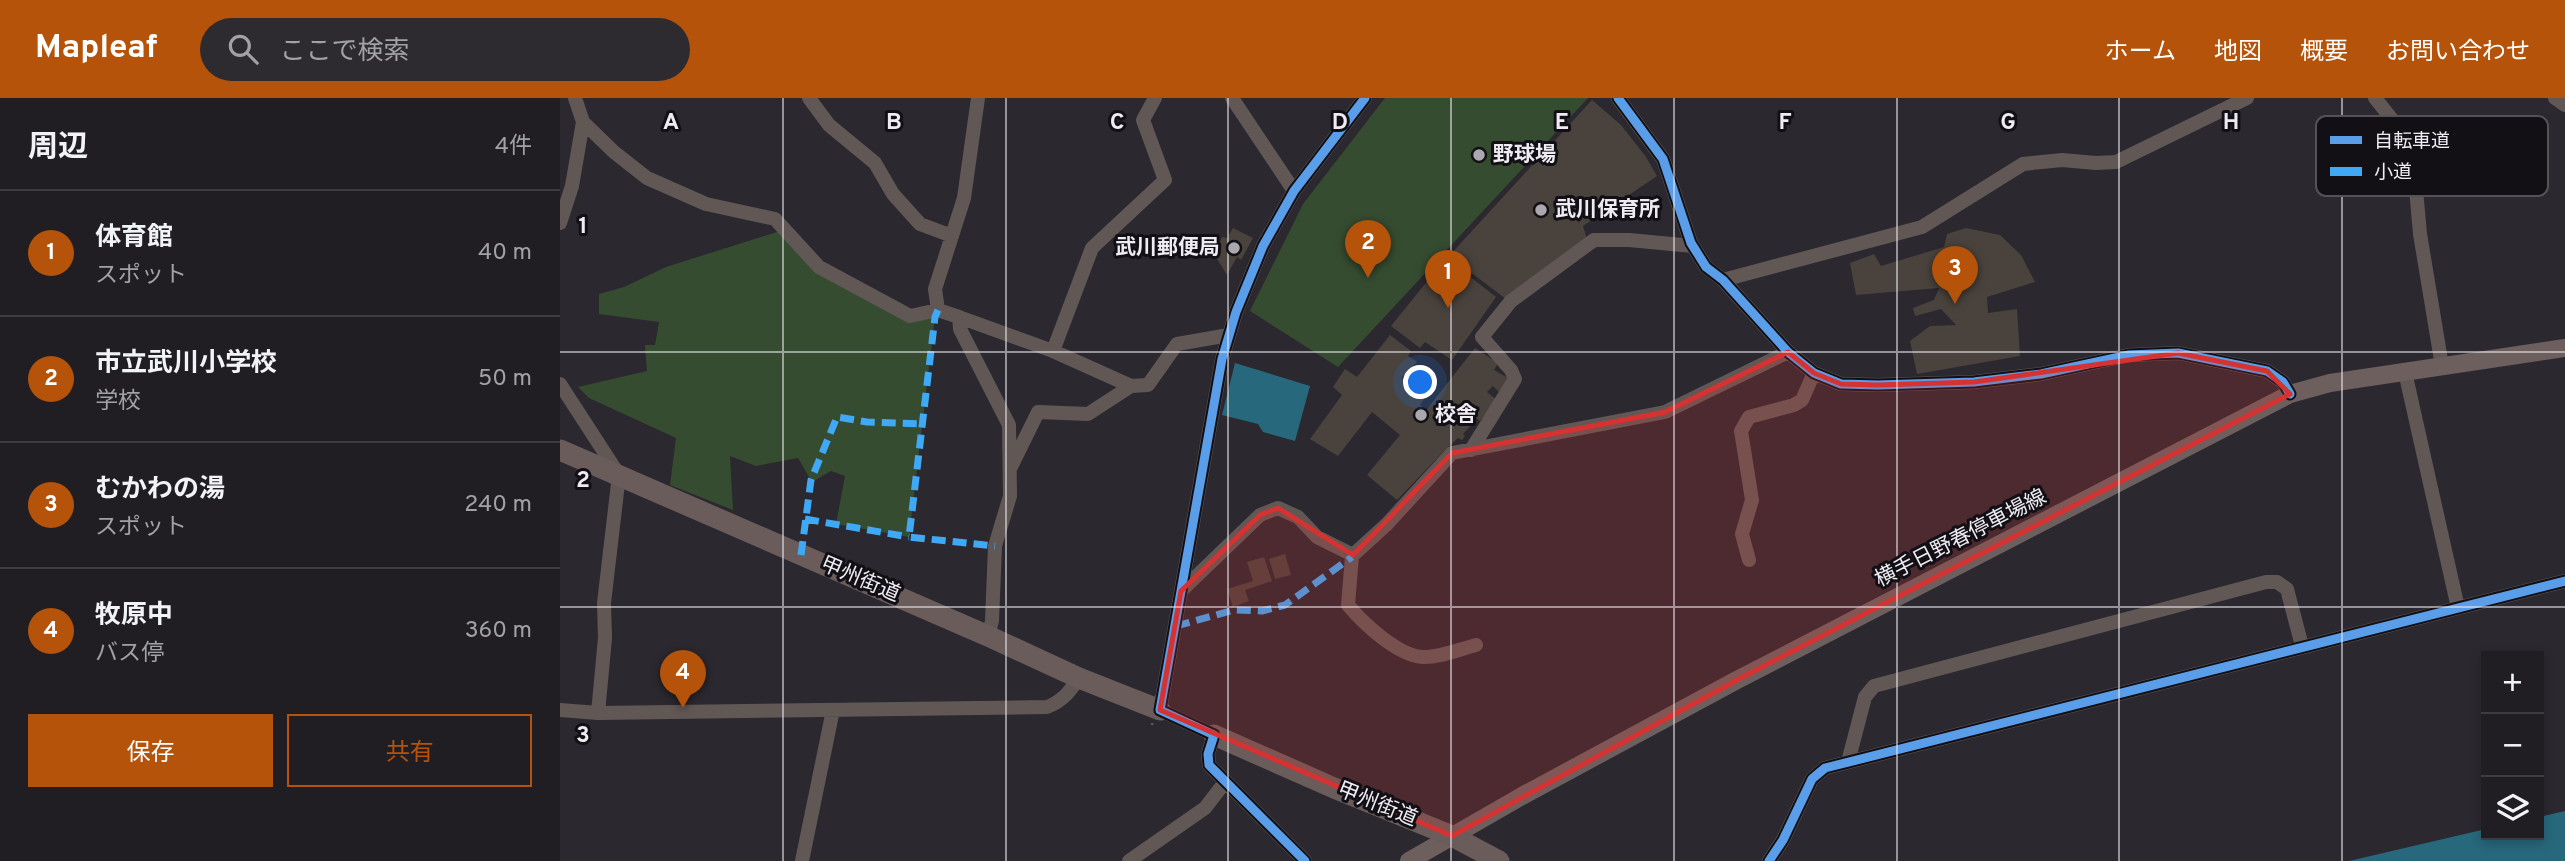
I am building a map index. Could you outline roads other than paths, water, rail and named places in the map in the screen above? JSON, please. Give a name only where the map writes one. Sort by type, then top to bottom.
[{"type":"highway","name":"甲州街道","points":[[560,450],[1079,678],[1156,708]]},
{"type":"highway","name":"甲州街道","points":[[1214,735],[1452,836],[1499,861]]},
{"type":"main road","name":"横手日野春停車場線","points":[[1409,861],[1737,680],[2290,394],[2330,383],[2565,348]]},
{"type":"street","points":[[575,98],[583,122],[614,152],[647,178],[706,204],[775,219],[819,267],[910,316],[938,310],[1053,351],[1130,386],[1148,385],[1177,344],[1229,335]]},
{"type":"street","points":[[809,98],[828,125],[875,163],[893,194],[920,224],[952,236]]},
{"type":"street","points":[[938,310],[935,289],[964,198],[978,98]]},
{"type":"street","points":[[1053,351],[1092,248],[1165,180],[1143,120],[1155,98]]},
{"type":"street","points":[[1232,98],[1294,191]]},
{"type":"street","points":[[1304,861],[1209,765],[1208,754],[1214,735],[1156,708],[1181,591],[1222,359],[1229,335],[1263,246],[1294,191],[1365,98]]},
{"type":"street","points":[[1618,98],[1663,159],[1693,246],[1706,267],[1723,280],[1788,352],[1814,373],[1841,384],[1974,382],[2041,374],[2129,355],[2178,353],[2267,371],[2283,382],[2290,394]]},
{"type":"street","points":[[1723,280],[1922,227],[2023,164],[2062,160],[2116,162],[2247,98]]},
{"type":"street","points":[[2375,98],[2389,116]]},
{"type":"street","points":[[2555,98],[2565,105]]},
{"type":"street","points":[[560,223],[572,186],[583,122]]},
{"type":"street","points":[[2417,196],[2420,234],[2442,366]]},
{"type":"street","points":[[1471,450],[1515,379],[1510,369],[1482,337],[1511,301],[1594,240],[1629,240],[1693,246]]},
{"type":"street","points":[[959,317],[960,329],[1009,425],[1010,496],[995,546],[992,621],[988,636]]},
{"type":"street","points":[[1181,591],[1259,515],[1278,508],[1298,517],[1317,537],[1353,555],[1387,524],[1452,453],[1665,412],[1788,352]]},
{"type":"street","points":[[2405,372],[2458,608]]},
{"type":"street","points":[[1749,560],[1742,534],[1752,500],[1741,431],[1749,417],[1794,405],[1802,400],[1814,373]]},
{"type":"street","points":[[560,384],[619,475],[606,590],[605,638],[598,713]]},
{"type":"street","points":[[1010,468],[1038,412],[1088,414],[1130,386]]},
{"type":"street","points":[[1352,556],[1348,605],[1362,622],[1378,634],[1407,653],[1424,657],[1476,645]]},
{"type":"street","points":[[1769,861],[1783,840],[1812,779],[1825,768],[2565,581]]},
{"type":"street","points":[[1848,762],[1866,697],[1874,686],[2266,582],[2277,582],[2287,589],[2302,646]]},
{"type":"street","points":[[560,710],[598,713],[1047,707],[1066,696],[1079,678]]},
{"type":"street","points":[[802,861],[833,710]]},
{"type":"street","points":[[1129,861],[1205,808],[1225,782]]},
{"type":"water","points":[[1235,363],[1310,386],[1295,441],[1263,432],[1258,424],[1222,415]]},
{"type":"water","points":[[2565,811],[2565,861],[2349,861],[2481,830],[2481,840],[2544,840],[2544,816]]},
{"type":"place","name":"野球場","points":[[1479,155]]},
{"type":"place","name":"武川保育所","points":[[1541,210]]},
{"type":"place","name":"武川郵便局","points":[[1234,248]]},
{"type":"place","name":"市立武川小学校","points":[[1368,278]]},
{"type":"place","name":"むかわの湯","points":[[1955,304]]},
{"type":"place","name":"体育館","points":[[1448,308]]},
{"type":"place","name":"校舎","points":[[1421,415]]},
{"type":"place","name":"牧原中","points":[[683,708]]}]
